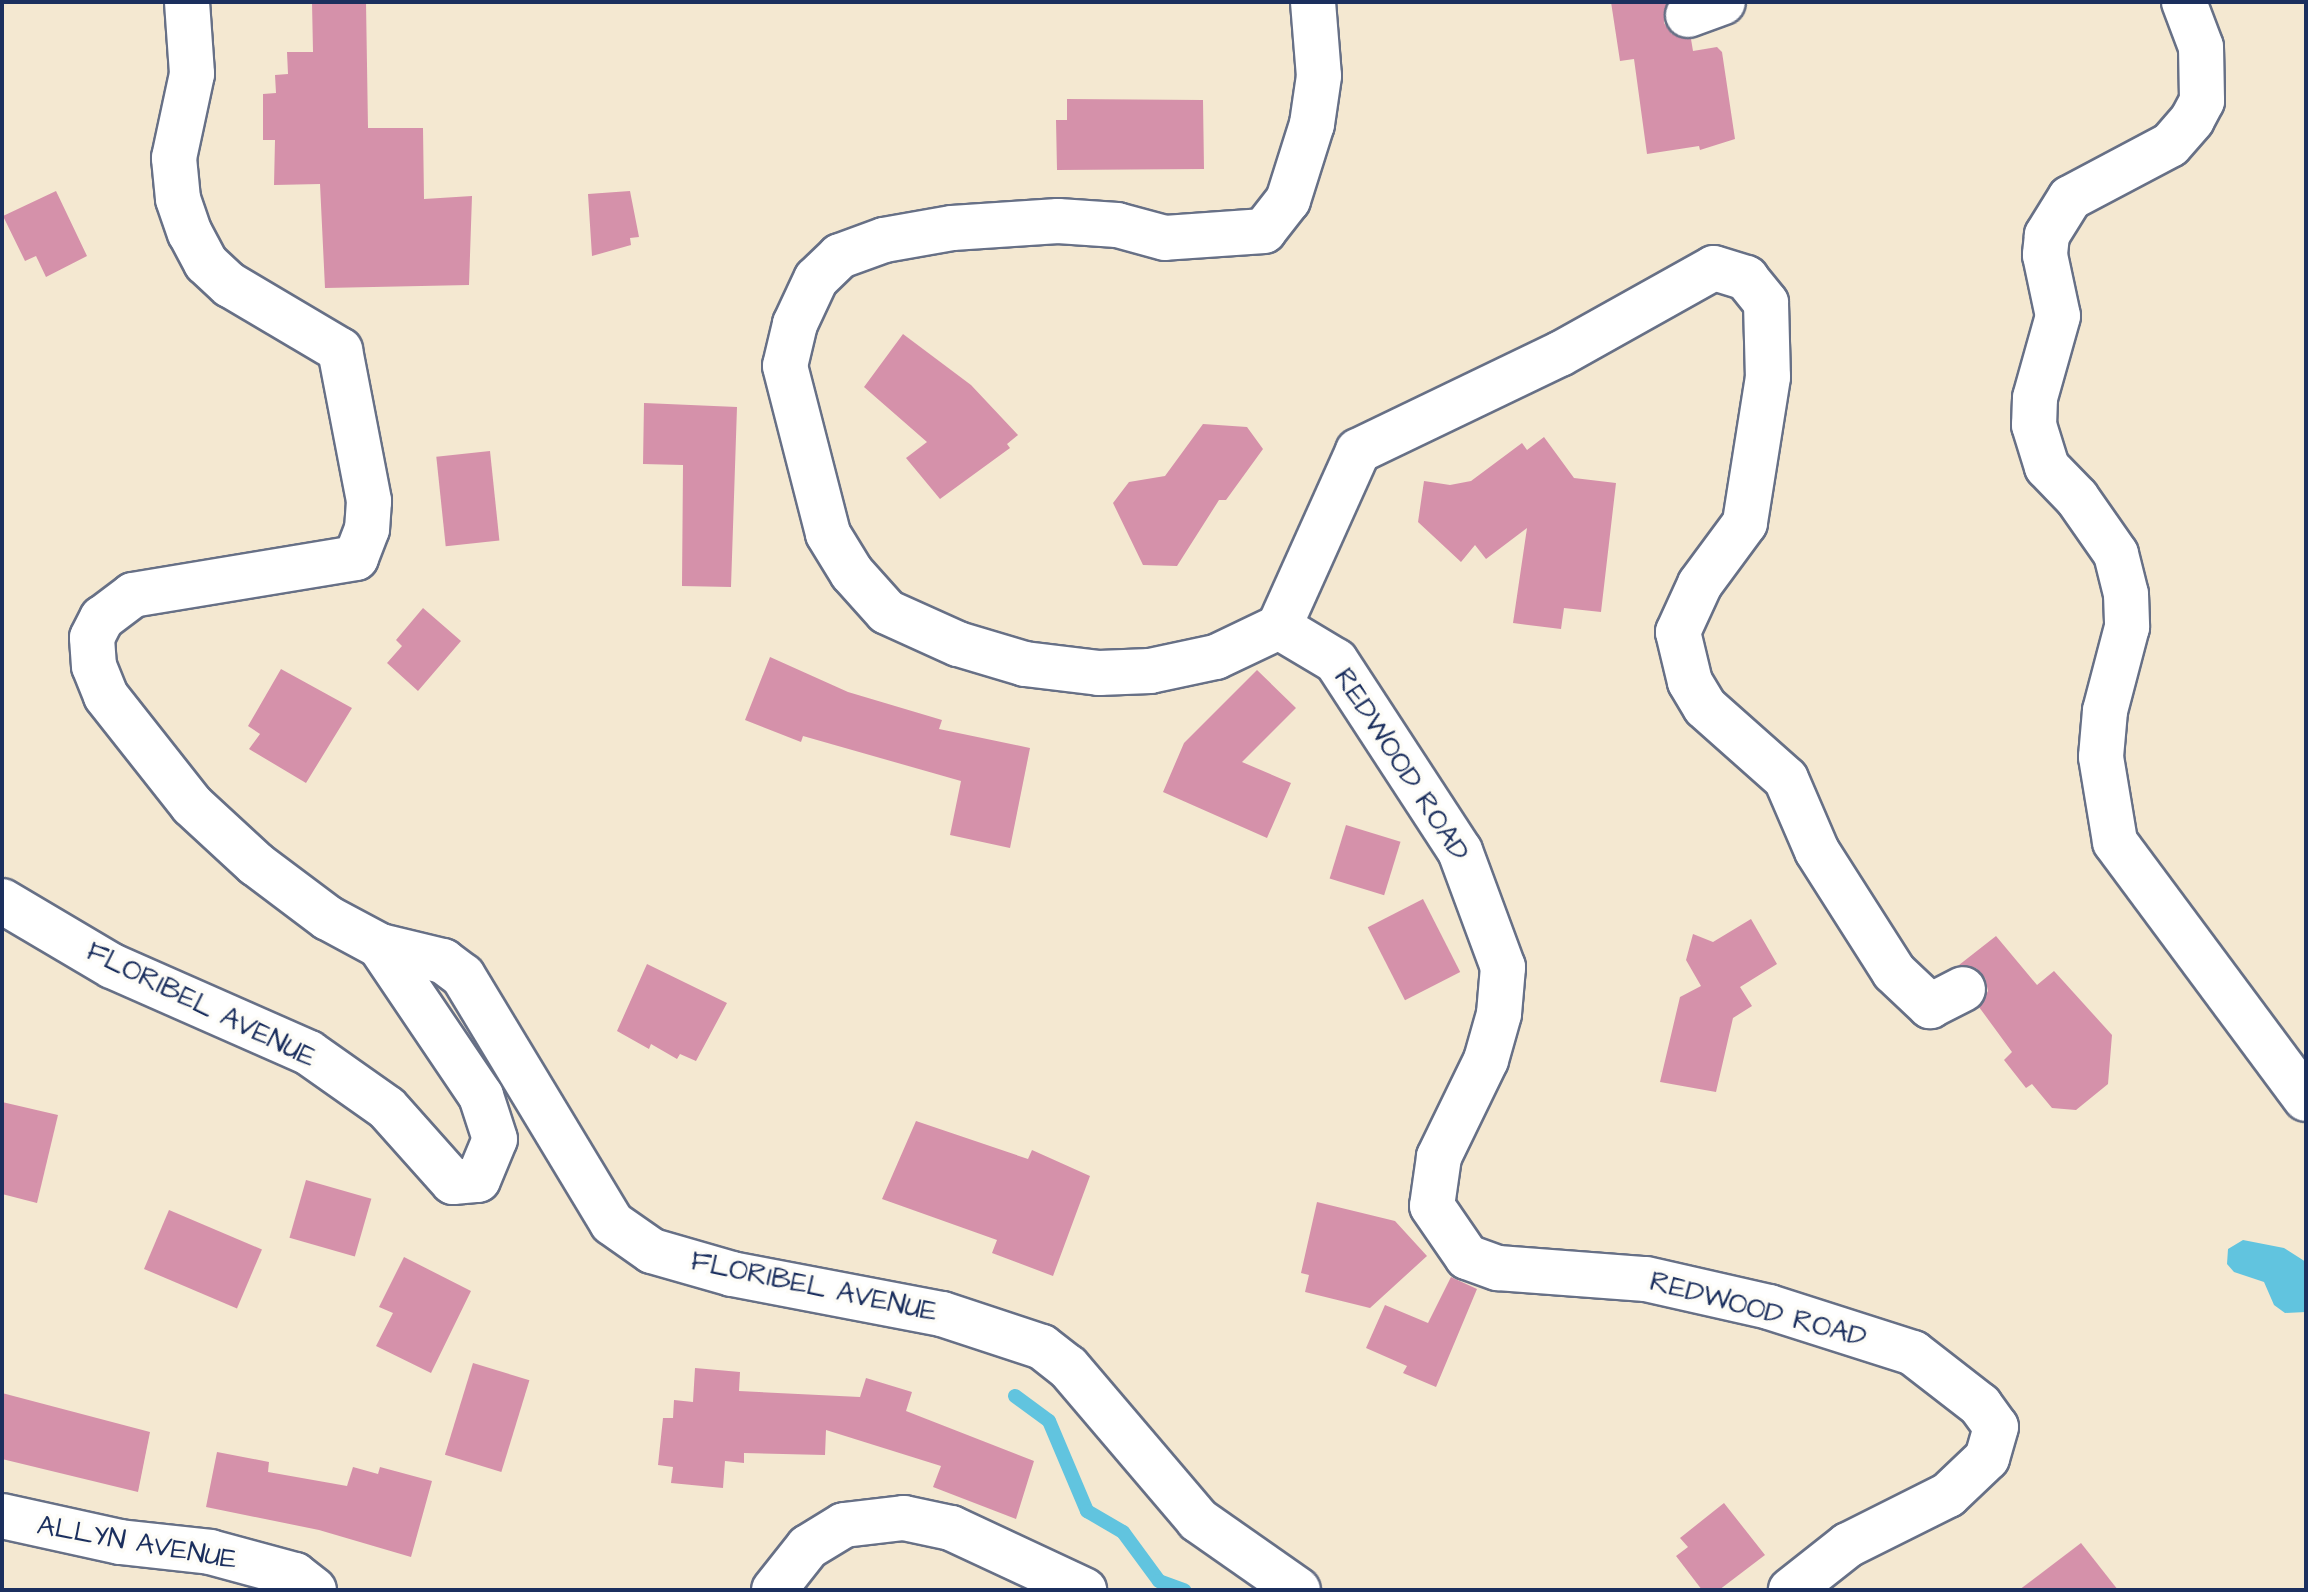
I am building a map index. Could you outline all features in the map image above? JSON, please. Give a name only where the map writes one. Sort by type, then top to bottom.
[{"type":"street","name":"FLORIBEL AVENUE","points":[[187,2],[192,74],[174,158],[178,199],[190,233],[206,263],[230,285],[340,350],[369,501],[367,529],[356,558],[133,595],[102,618],[92,638],[94,666],[106,696],[192,805],[256,864],[328,918],[380,946],[443,961],[463,976],[561,1144],[612,1223],[652,1251],[732,1274],[942,1314],[1042,1347],[1068,1367],[1198,1520],[1298,1590]]},
{"type":"street","points":[[1313,2],[1319,76],[1312,124],[1288,200],[1264,231],[1165,238],[1117,225],[1013,222],[884,240],[840,256],[816,279],[795,324],[785,366],[828,534],[852,573],[887,612],[958,644],[1011,660],[1099,673],[1150,671],[1216,657],[1279,627],[1358,451],[1560,354],[1714,268],[1746,278],[1766,303],[1768,377],[1745,523],[1700,584],[1678,632],[1690,682],[1705,707],[1786,779],[1817,851],[1894,972],[1930,1006],[1963,989]]},
{"type":"street","points":[[2184,2],[2201,47],[2202,101],[2192,120],[2170,145],[2070,198],[2047,235],[2045,255],[2058,316],[2035,398],[2034,425],[2047,467],[2077,498],[2116,554],[2126,594],[2127,627],[2105,711],[2101,757],[2115,842],[2306,1099]]},
{"type":"street","name":"REDWOOD ROAD","points":[[1279,627],[1336,661],[1350,681],[1460,851],[1503,967],[1490,1044],[1439,1157],[1432,1206],[1467,1257],[1498,1268],[1646,1279],[1769,1307],[1870,1339],[1913,1353],[1980,1405],[1996,1427],[1987,1458],[1948,1495],[1848,1545],[1791,1590]]},
{"type":"street","name":"FLORIBEL AVENUE","points":[[2,901],[112,966],[309,1053],[387,1108],[453,1182],[478,1180],[495,1139],[481,1096],[380,946]]},
{"type":"street","name":"ALLYN AVENUE","points":[[2,1516],[120,1542],[210,1552],[295,1575],[314,1590]]},
{"type":"street","points":[[774,1590],[808,1547],[844,1525],[904,1518],[951,1528],[1084,1590]]},
{"type":"water","points":[[2243,1240],[2284,1248],[2306,1262],[2306,1312],[2285,1313],[2274,1305],[2264,1282],[2234,1272],[2227,1264],[2228,1249]]},
{"type":"building","points":[[312,2],[366,2],[368,128],[423,128],[424,199],[472,196],[469,285],[325,288],[320,184],[274,185],[275,140],[263,140],[263,94],[276,93],[275,75],[288,74],[287,52],[313,52]]},
{"type":"building","points":[[1611,2],[1667,2],[1664,23],[1672,34],[1691,39],[1693,51],[1717,47],[1722,52],[1735,139],[1700,150],[1699,146],[1647,154],[1634,59],[1620,61]]},
{"type":"building","points":[[1067,99],[1203,100],[1204,169],[1057,170],[1056,120],[1067,120]]},
{"type":"building","points":[[56,191],[87,256],[46,277],[36,256],[25,261],[3,216]]},
{"type":"building","points":[[630,191],[639,237],[630,238],[631,245],[592,256],[588,194]]},
{"type":"building","points":[[903,334],[971,385],[1018,435],[1007,444],[1010,448],[940,499],[906,458],[927,442],[864,387]]},
{"type":"building","points":[[644,403],[737,407],[731,587],[682,586],[683,465],[643,464]]},
{"type":"building","points":[[1203,424],[1247,427],[1263,449],[1226,500],[1219,500],[1177,566],[1143,565],[1113,503],[1129,482],[1165,476]]},
{"type":"building","points":[[1544,437],[1574,478],[1616,483],[1601,612],[1564,608],[1561,629],[1513,623],[1527,528],[1486,559],[1475,545],[1461,562],[1418,522],[1424,481],[1450,485],[1471,481],[1522,443],[1527,450]]},
{"type":"building","points":[[490,451],[499,541],[446,546],[436,457]]},
{"type":"building","points":[[423,608],[461,641],[418,691],[387,663],[402,646],[396,640]]},
{"type":"building","points":[[770,657],[848,692],[942,720],[939,729],[1030,748],[1010,848],[950,835],[961,781],[803,736],[801,742],[745,720]]},
{"type":"building","points":[[281,669],[352,708],[306,783],[249,749],[260,734],[248,726]]},
{"type":"building","points":[[1257,670],[1296,708],[1242,762],[1291,783],[1267,838],[1163,792],[1184,743]]},
{"type":"building","points":[[1346,825],[1401,842],[1384,895],[1330,879]]},
{"type":"building","points":[[1423,899],[1460,972],[1405,1000],[1368,927]]},
{"type":"building","points":[[1751,919],[1777,964],[1740,987],[1752,1006],[1733,1018],[1716,1092],[1660,1082],[1680,997],[1701,986],[1686,960],[1693,934],[1713,942]]},
{"type":"building","points":[[1996,936],[2037,985],[2054,971],[2112,1035],[2108,1084],[2076,1110],[2052,1108],[2032,1084],[2026,1088],[2004,1060],[2012,1052],[1979,1007],[1988,991],[1985,978],[1976,968],[1959,965]]},
{"type":"building","points":[[647,964],[727,1003],[696,1061],[680,1054],[677,1059],[651,1044],[649,1049],[617,1031]]},
{"type":"building","points":[[2,1102],[58,1115],[37,1203],[2,1194]]},
{"type":"building","points":[[916,1121],[1028,1159],[1032,1150],[1090,1176],[1053,1276],[992,1253],[997,1240],[882,1199]]},
{"type":"building","points":[[306,1180],[371,1199],[355,1256],[289,1238]]},
{"type":"building","points":[[1317,1202],[1395,1221],[1427,1256],[1370,1308],[1305,1292],[1309,1275],[1301,1273]]},
{"type":"building","points":[[169,1210],[262,1249],[237,1308],[144,1269]]},
{"type":"building","points":[[404,1257],[471,1291],[431,1373],[376,1346],[393,1313],[379,1307]]},
{"type":"building","points":[[1451,1277],[1477,1289],[1436,1387],[1403,1373],[1407,1366],[1366,1348],[1385,1305],[1428,1323]]},
{"type":"building","points":[[473,1363],[529,1380],[501,1472],[445,1455]]},
{"type":"building","points":[[695,1368],[740,1372],[739,1391],[860,1397],[866,1378],[912,1392],[906,1411],[1034,1461],[1016,1519],[933,1487],[941,1466],[826,1430],[825,1455],[744,1453],[744,1463],[725,1461],[723,1488],[671,1483],[673,1467],[658,1465],[663,1418],[673,1418],[674,1400],[693,1402]]},
{"type":"building","points":[[2,1393],[150,1432],[138,1492],[2,1459]]},
{"type":"building","points":[[217,1452],[269,1462],[268,1472],[347,1486],[353,1467],[378,1474],[380,1467],[432,1481],[411,1557],[319,1530],[206,1507]]},
{"type":"building","points":[[1724,1503],[1765,1555],[1719,1590],[1702,1590],[1676,1556],[1688,1547],[1680,1538]]},
{"type":"building","points":[[2081,1543],[2118,1590],[2019,1590]]},
{"type":"waterway","points":[[1015,1396],[1049,1421],[1087,1511],[1123,1532],[1159,1581],[1184,1590]]}]
